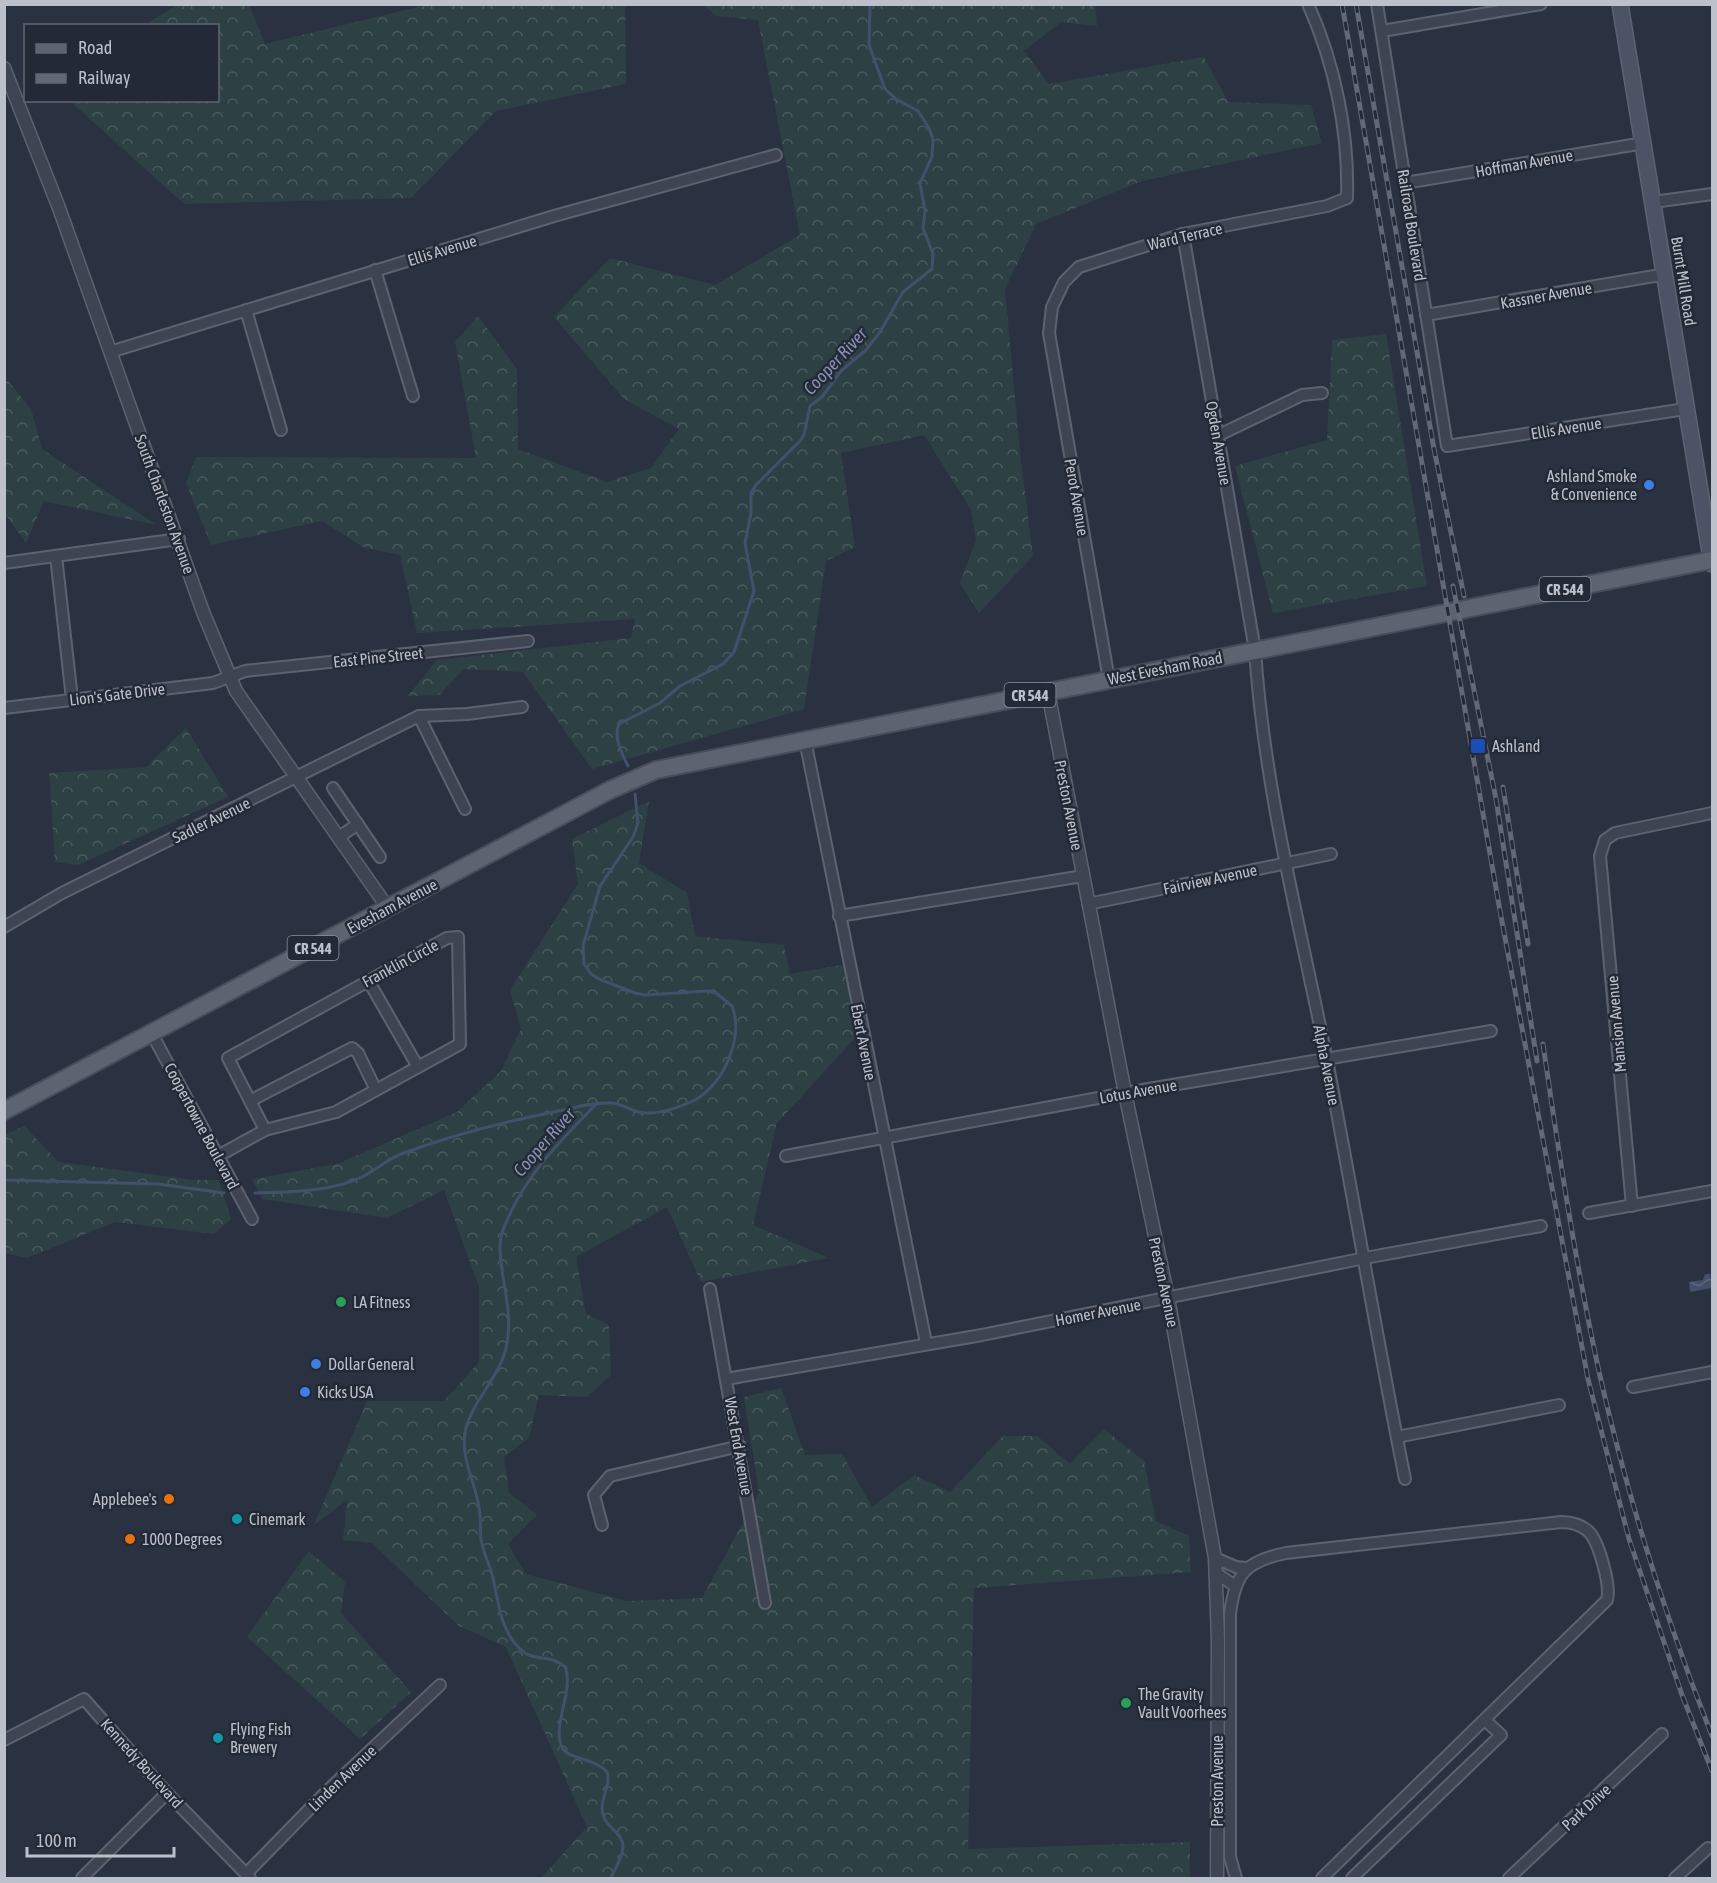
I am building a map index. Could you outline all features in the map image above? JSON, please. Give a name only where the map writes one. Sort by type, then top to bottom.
[{"type":"main road","name":"Burnt Mill Road","points":[[1620,4],[1666,274],[1685,409],[1712,561]]},
{"type":"main road","name":"West Evesham Road","points":[[621,785],[656,771],[805,740],[1712,561]]},
{"type":"main road","name":"Evesham Avenue","points":[[4,1111],[621,785]]},
{"type":"street","name":"Ward Terrace","points":[[1051,314],[1064,282],[1079,267],[1183,234],[1326,206],[1347,198],[1348,166],[1330,61],[1308,4]]},
{"type":"street","name":"Railroad Boulevard","points":[[1377,4],[1447,446]]},
{"type":"street","points":[[1382,31],[1541,4]]},
{"type":"street","name":"South Charleston Avenue","points":[[4,68],[55,198],[179,539],[203,612],[229,677],[236,691],[388,908]]},
{"type":"street","name":"Hoffman Avenue","points":[[1405,183],[1644,143]]},
{"type":"street","name":"Ellis Avenue","points":[[110,352],[554,216],[776,155]]},
{"type":"street","points":[[1653,202],[1713,194]]},
{"type":"street","name":"Ogden Avenue","points":[[1183,234],[1255,651]]},
{"type":"street","points":[[375,270],[413,396]]},
{"type":"street","name":"Kassner Avenue","points":[[1426,315],[1666,274]]},
{"type":"street","points":[[246,310],[281,430]]},
{"type":"street","name":"Perot Avenue","points":[[1051,314],[1048,333],[1108,680]]},
{"type":"street","points":[[1217,436],[1302,395],[1322,393]]},
{"type":"street","name":"Ellis Avenue","points":[[1447,446],[1685,409]]},
{"type":"street","points":[[4,563],[179,539]]},
{"type":"street","points":[[56,556],[72,699]]},
{"type":"street","name":"East Pine Street","points":[[229,677],[245,671],[528,641]]},
{"type":"street","name":"Alpha Avenue","points":[[1255,651],[1259,713],[1285,863],[1365,1258],[1405,1479]]},
{"type":"street","name":"Lion's Gate Drive","points":[[4,708],[213,683],[229,677]]},
{"type":"street","name":"Preston Avenue","points":[[1048,692],[1125,1093],[1168,1298],[1215,1557],[1216,1878]]},
{"type":"street","points":[[465,809],[419,716],[467,714],[522,707]]},
{"type":"street","name":"Sadler Avenue","points":[[4,927],[62,893],[419,716]]},
{"type":"street","name":"Ebert Avenue","points":[[805,740],[926,1343]]},
{"type":"street","points":[[333,788],[380,857]]},
{"type":"street","name":"Mansion Avenue","points":[[1632,1206],[1600,856],[1603,844],[1615,833],[1713,813]]},
{"type":"street","points":[[339,837],[357,824]]},
{"type":"street","name":"Fairview Avenue","points":[[1088,904],[1331,854]]},
{"type":"street","points":[[839,916],[1083,876]]},
{"type":"street","name":"Franklin Circle","points":[[218,1156],[265,1130],[336,1112],[460,1044],[458,937],[447,938],[228,1058],[265,1130]]},
{"type":"street","points":[[368,980],[418,1067]]},
{"type":"street","name":"Lotus Avenue","points":[[786,1156],[1125,1093],[1491,1031]]},
{"type":"street","name":"Coopertowne Boulevard","points":[[152,1034],[252,1219]]},
{"type":"street","points":[[250,1101],[352,1048],[358,1053],[376,1090]]},
{"type":"street","points":[[1589,1213],[1713,1191]]},
{"type":"street","name":"Homer Avenue","points":[[726,1379],[1168,1298],[1365,1258],[1540,1226]]},
{"type":"street","name":"West End Avenue","points":[[710,1289],[740,1446],[765,1603]]},
{"type":"street","points":[[1633,1387],[1713,1372]]},
{"type":"street","points":[[1397,1437],[1559,1405]]},
{"type":"street","points":[[602,1525],[594,1495],[610,1476],[740,1446]]},
{"type":"street","points":[[1215,1557],[1236,1567],[1245,1568],[1267,1557],[1286,1553],[1561,1522],[1578,1525],[1589,1532],[1605,1571],[1608,1585],[1607,1600],[1322,1878]]},
{"type":"street","name":"Preston Avenue","points":[[1236,1878],[1230,1857],[1230,1614],[1235,1586],[1245,1568]]},
{"type":"street","points":[[1216,1573],[1235,1586]]},
{"type":"street","name":"Linden Avenue","points":[[248,1876],[327,1791],[440,1685]]},
{"type":"street","name":"Kennedy Boulevard","points":[[4,1740],[84,1699],[167,1793],[248,1876]]},
{"type":"street","points":[[1352,1878],[1501,1735],[1485,1719]]},
{"type":"street","name":"Park Drive","points":[[1509,1878],[1662,1734]]},
{"type":"street","points":[[81,1878],[167,1793]]},
{"type":"street","points":[[1675,1878],[1708,1848]]},
{"type":"green space","points":[[178,4],[249,5],[265,44],[426,5],[625,5],[626,84],[496,111],[411,198],[184,204],[71,102],[219,102],[219,24],[147,24]]},
{"type":"green space","points":[[703,5],[1095,5],[1097,26],[1061,22],[1024,51],[1049,84],[1204,57],[1228,102],[1311,105],[1322,143],[1142,181],[1036,224],[1005,289],[1020,452],[1033,556],[979,613],[960,583],[976,540],[971,510],[924,435],[841,453],[855,547],[826,561],[804,709],[592,769],[523,672],[464,669],[439,695],[408,696],[437,660],[631,638],[635,619],[417,633],[400,555],[363,547],[322,521],[211,545],[186,483],[196,457],[476,458],[455,342],[478,316],[517,369],[518,449],[607,482],[651,468],[679,429],[624,399],[554,317],[610,258],[715,285],[800,235],[758,20],[717,16]]},
{"type":"green space","points":[[1386,334],[1427,586],[1273,613],[1235,466],[1327,440],[1332,340]]},
{"type":"green space","points":[[5,377],[31,409],[42,449],[157,525],[44,501],[26,543],[5,514]]},
{"type":"green space","points":[[186,728],[228,797],[78,865],[55,862],[49,773],[146,767]]},
{"type":"green space","points":[[649,801],[639,863],[687,893],[695,936],[784,945],[790,974],[852,963],[864,1028],[777,1123],[753,1225],[829,1258],[701,1282],[667,1207],[576,1257],[586,1314],[609,1325],[611,1375],[587,1397],[539,1395],[529,1438],[504,1457],[509,1493],[537,1515],[508,1544],[526,1574],[627,1601],[702,1598],[759,1493],[744,1397],[781,1388],[805,1455],[842,1454],[872,1507],[914,1475],[950,1492],[1003,1436],[1037,1436],[1070,1464],[1104,1429],[1144,1461],[1156,1521],[1189,1536],[1191,1572],[974,1588],[968,1849],[1190,1842],[1190,1878],[541,1878],[587,1827],[506,1647],[459,1626],[372,1543],[343,1540],[347,1500],[314,1525],[367,1401],[444,1401],[479,1362],[479,1287],[444,1190],[387,1218],[262,1199],[252,1179],[337,1164],[457,1112],[501,1071],[521,1029],[510,990],[578,884],[572,839]]},
{"type":"green space","points":[[24,1126],[59,1162],[195,1180],[219,1180],[231,1219],[214,1234],[115,1222],[27,1258],[5,1253],[5,1135]]},
{"type":"green space","points":[[309,1551],[345,1582],[341,1613],[411,1692],[360,1739],[247,1637]]},
{"type":"water","points":[[1705,1274],[1710,1274],[1712,1288],[1690,1292],[1689,1282],[1703,1280]]},
{"type":"waterway","name":"Cooper River","points":[[628,766],[618,740],[619,724],[660,703],[680,686],[723,664],[734,652],[754,591],[745,543],[751,513],[751,493],[756,485],[800,441],[804,435],[810,406],[822,397],[841,371],[866,350],[880,332],[903,292],[932,269],[933,254],[923,228],[925,211],[920,183],[932,157],[933,139],[918,111],[896,99],[885,89],[869,45],[870,4]]},
{"type":"waterway","name":"Cooper River","points":[[255,1193],[337,1186],[362,1177],[401,1154],[438,1141],[496,1125],[597,1103],[622,1105],[645,1113],[667,1110],[695,1100],[715,1083],[729,1059],[733,1045],[735,1018],[732,1006],[716,993],[707,991],[645,995],[635,993],[599,979],[591,974],[584,964],[583,946],[600,886],[633,837],[638,823],[635,794]]},
{"type":"waterway","name":"Cooper River","points":[[596,1104],[537,1169],[518,1198],[504,1226],[500,1249],[509,1319],[507,1343],[500,1366],[470,1417],[464,1438],[468,1468],[479,1507],[482,1544],[492,1573],[504,1625],[513,1641],[525,1653],[560,1663],[565,1667],[567,1687],[559,1731],[563,1749],[571,1755],[602,1767],[607,1772],[608,1781],[602,1803],[603,1815],[620,1838],[623,1848],[611,1878]]},
{"type":"waterway","points":[[4,1180],[158,1184],[224,1193]]},
{"type":"railway","points":[[1342,4],[1500,911],[1588,1379],[1629,1539],[1682,1695],[1712,1771]]},
{"type":"railway","points":[[1356,4],[1434,449],[1464,596]]},
{"type":"railway","points":[[1453,586],[1496,799],[1537,1061]]},
{"type":"railway","points":[[1503,787],[1528,944]]},
{"type":"railway","points":[[1543,1044],[1576,1252],[1591,1335],[1611,1422],[1649,1558],[1712,1736]]},
{"type":"place","name":"Ashland Smoke & Convenience","points":[[1649,485]]},
{"type":"place","name":"Ashland","points":[[1478,746]]},
{"type":"place","name":"LA Fitness","points":[[341,1302]]},
{"type":"place","name":"Dollar General","points":[[316,1364]]},
{"type":"place","name":"Kicks USA","points":[[305,1392]]},
{"type":"place","name":"Applebee's","points":[[169,1499]]},
{"type":"place","name":"Cinemark","points":[[237,1519]]},
{"type":"place","name":"1000 Degrees","points":[[130,1539]]},
{"type":"place","name":"The Gravity Vault Voorhees","points":[[1126,1703]]},
{"type":"place","name":"Flying Fish Brewery","points":[[218,1738]]}]
